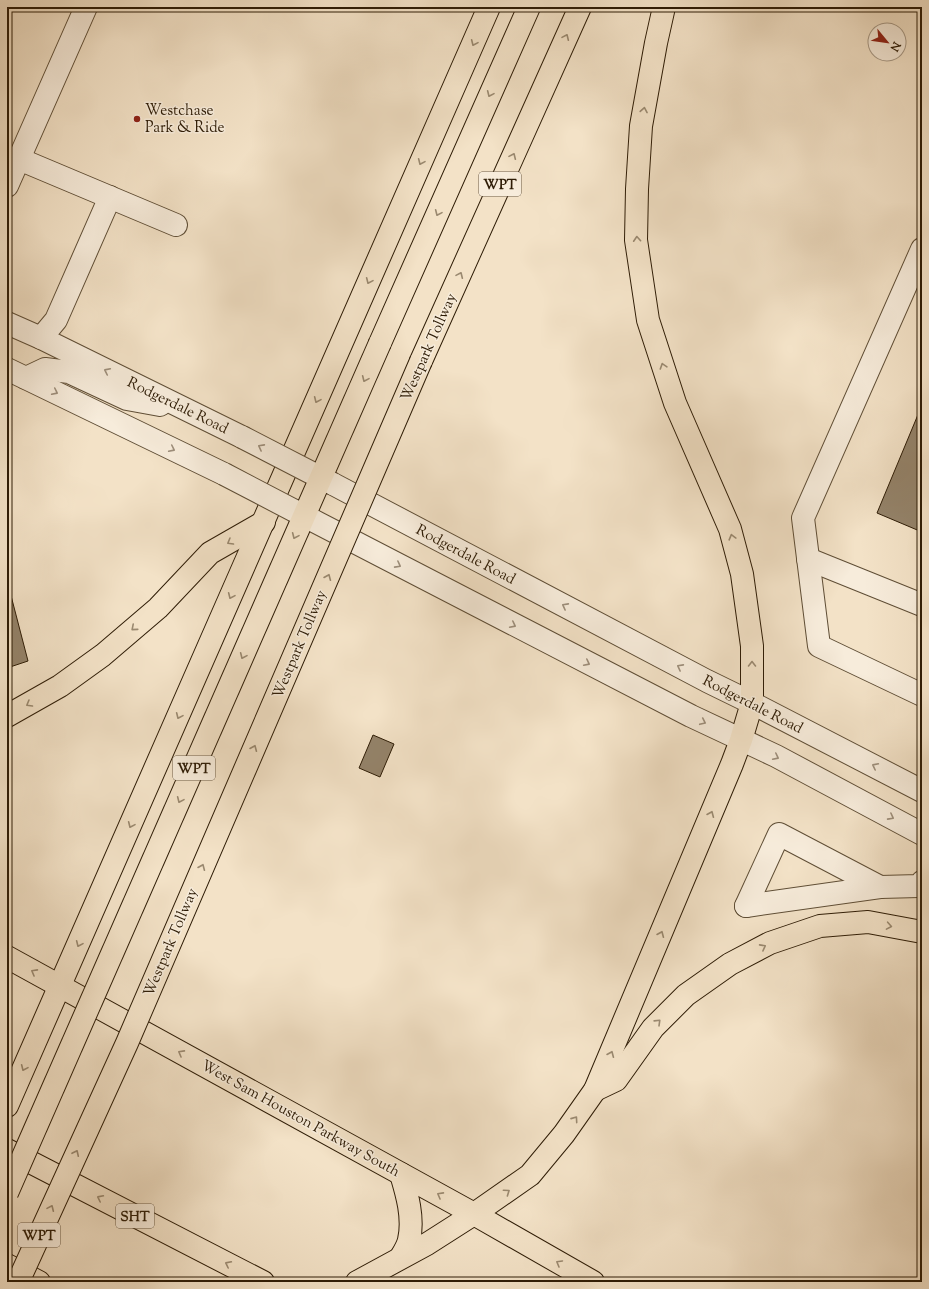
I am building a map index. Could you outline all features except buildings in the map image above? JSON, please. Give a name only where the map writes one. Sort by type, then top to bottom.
[{"type":"main road","points":[[7,1106],[489,7]]},
{"type":"main road","name":"WPT","points":[[7,1194],[528,7]]},
{"type":"main road","name":"Westpark Tollway","points":[[18,1282],[127,1043],[421,362],[580,7]]},
{"type":"main road","points":[[357,1282],[413,1247],[474,1214],[530,1176],[564,1134],[595,1090],[741,740],[752,703],[752,646],[742,574],[730,529],[675,403],[648,320],[636,240],[637,188],[641,126],[664,7]]},
{"type":"main road","points":[[7,716],[60,686],[103,655],[158,608],[210,553],[264,522]]},
{"type":"main road","points":[[595,1090],[616,1080],[653,1028],[686,995],[730,964],[770,943],[820,926],[868,922],[922,932]]},
{"type":"main road","name":"West Sam Houston Parkway South","points":[[7,957],[474,1214],[593,1282]]},
{"type":"main road","name":"SHT","points":[[7,1150],[263,1282]]},
{"type":"main road","points":[[401,1174],[408,1199],[413,1247]]},
{"type":"main road","points":[[7,1265],[39,1282]]},
{"type":"street","points":[[7,186],[86,7]]},
{"type":"street","points":[[19,159],[176,225]]},
{"type":"street","points":[[41,338],[56,320],[110,197]]},
{"type":"street","points":[[922,249],[803,518],[819,646],[922,695]]},
{"type":"street","name":"Rodgerdale Road","points":[[7,323],[41,338],[242,437],[707,681],[922,791]]},
{"type":"street","points":[[16,373],[45,369],[69,372],[127,399],[190,412]]},
{"type":"street","points":[[16,373],[224,474],[691,716],[776,756],[922,834]]},
{"type":"street","points":[[808,559],[922,605]]},
{"type":"street","points":[[880,887],[779,834],[746,906],[880,887],[919,886],[922,882]]},
{"type":"place","name":"Westchase Park & Ride","points":[[137,119]]}]
